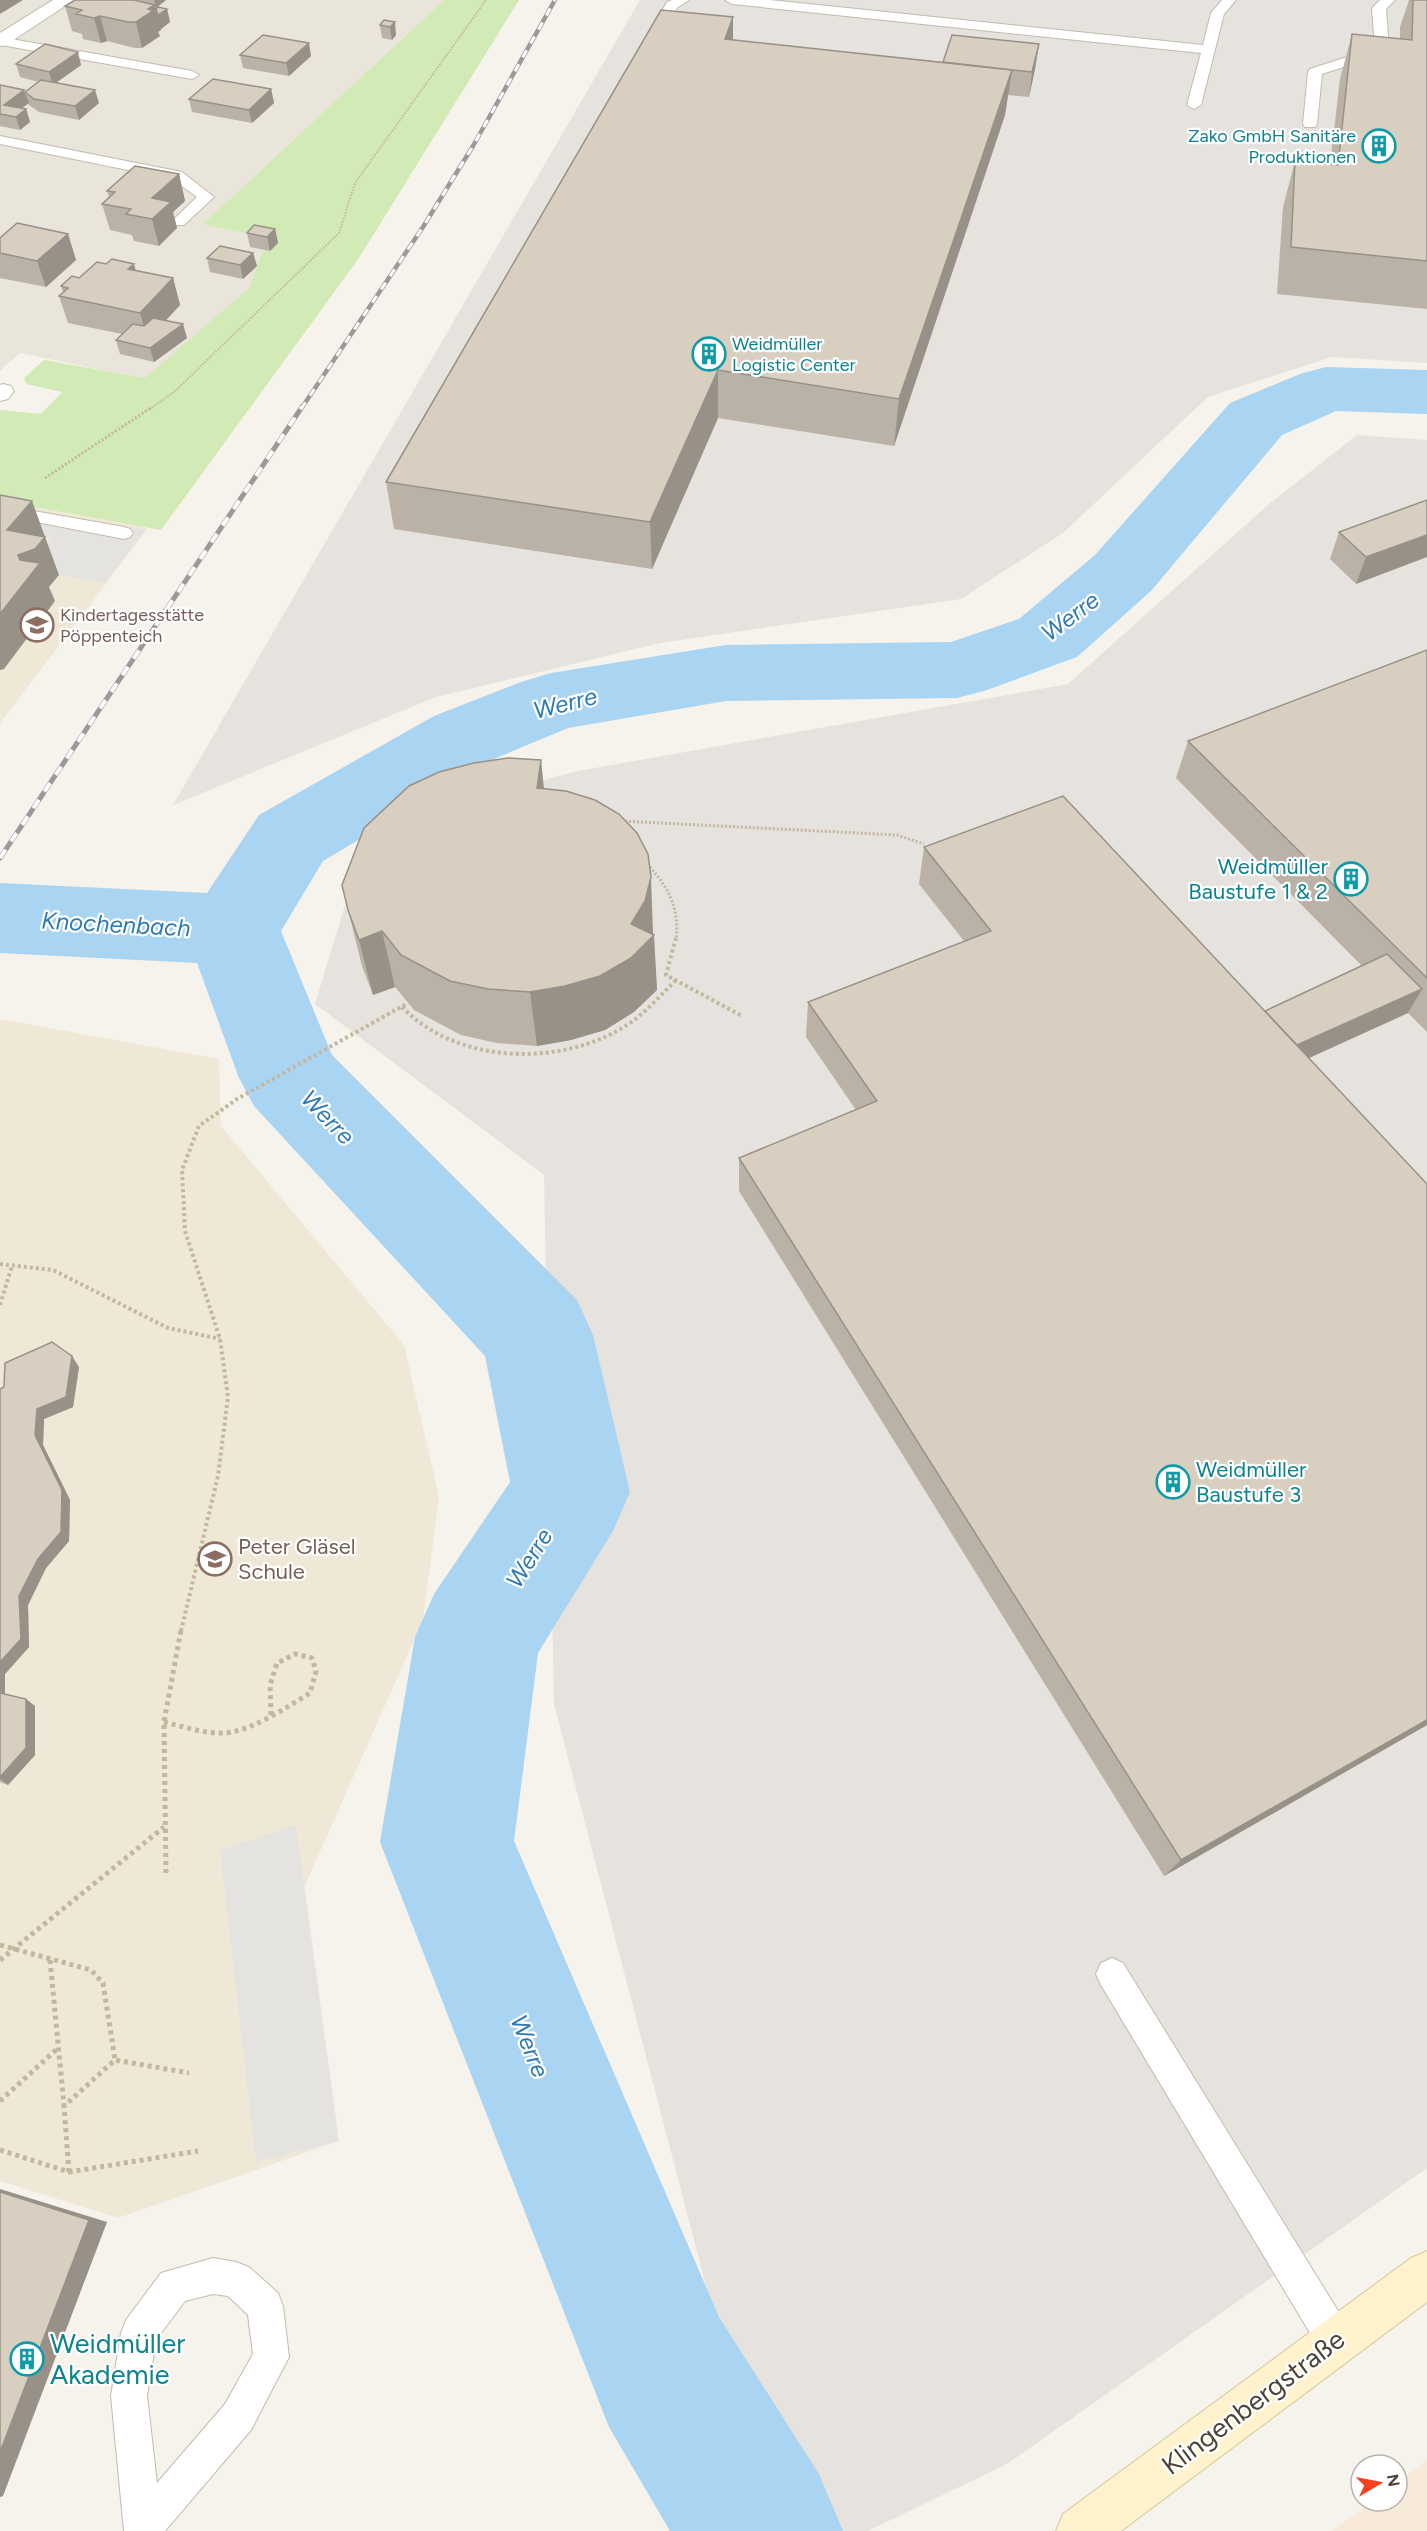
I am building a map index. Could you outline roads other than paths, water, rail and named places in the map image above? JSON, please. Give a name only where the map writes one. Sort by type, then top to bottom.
[{"type":"main road","name":"Klingenbergstraße","points":[[1080,2531],[1427,2274]]},
{"type":"street","points":[[0,41],[65,0]]},
{"type":"lane","points":[[662,23],[672,5],[682,0]]},
{"type":"lane","points":[[732,0],[1209,50]]},
{"type":"lane","points":[[1194,105],[1218,13],[1229,0]]},
{"type":"lane","points":[[1310,124],[1315,72],[1382,50],[1379,9],[1388,0]]},
{"type":"lane","points":[[0,41],[197,71],[17,30]]},
{"type":"lane","points":[[0,140],[177,175],[207,197],[179,222]]},
{"type":"lane","points":[[0,510],[124,532]]},
{"type":"lane","points":[[1112,1974],[1335,2340]]},
{"type":"lane","points":[[213,2276],[236,2280],[265,2306],[271,2357],[238,2416],[144,2528],[129,2396],[140,2333],[174,2286],[213,2276]]},
{"type":"waterway","name":"Werre","points":[[233,930],[291,838],[465,737],[551,702],[726,673],[957,670],[1048,638],[1123,573],[1256,419],[1326,389],[1427,392]]},
{"type":"waterway","name":"Knochenbach","points":[[0,918],[233,930]]},
{"type":"waterway","name":"Werre","points":[[233,930],[290,1078],[537,1335],[571,1492],[478,1637],[447,1842],[664,2372],[762,2531]]},
{"type":"railway","points":[[301,409],[423,227],[473,146],[555,0]]},
{"type":"railway","points":[[0,858],[302,407]]},
{"type":"place","name":"Zako GmbH Sanitäre Produktionen","points":[[1379,146]]},
{"type":"place","name":"Weidmüller Logistic Center","points":[[709,354]]},
{"type":"place","name":"Kindertagesstätte Pöppenteich","points":[[37,625]]},
{"type":"place","name":"Weidmüller Baustufe 1 & 2","points":[[1351,879]]},
{"type":"place","name":"Weidmüller Baustufe 3","points":[[1173,1482]]},
{"type":"place","name":"Peter Gläsel Schule","points":[[215,1559]]},
{"type":"place","name":"Weidmüller Akademie","points":[[27,2359]]}]
